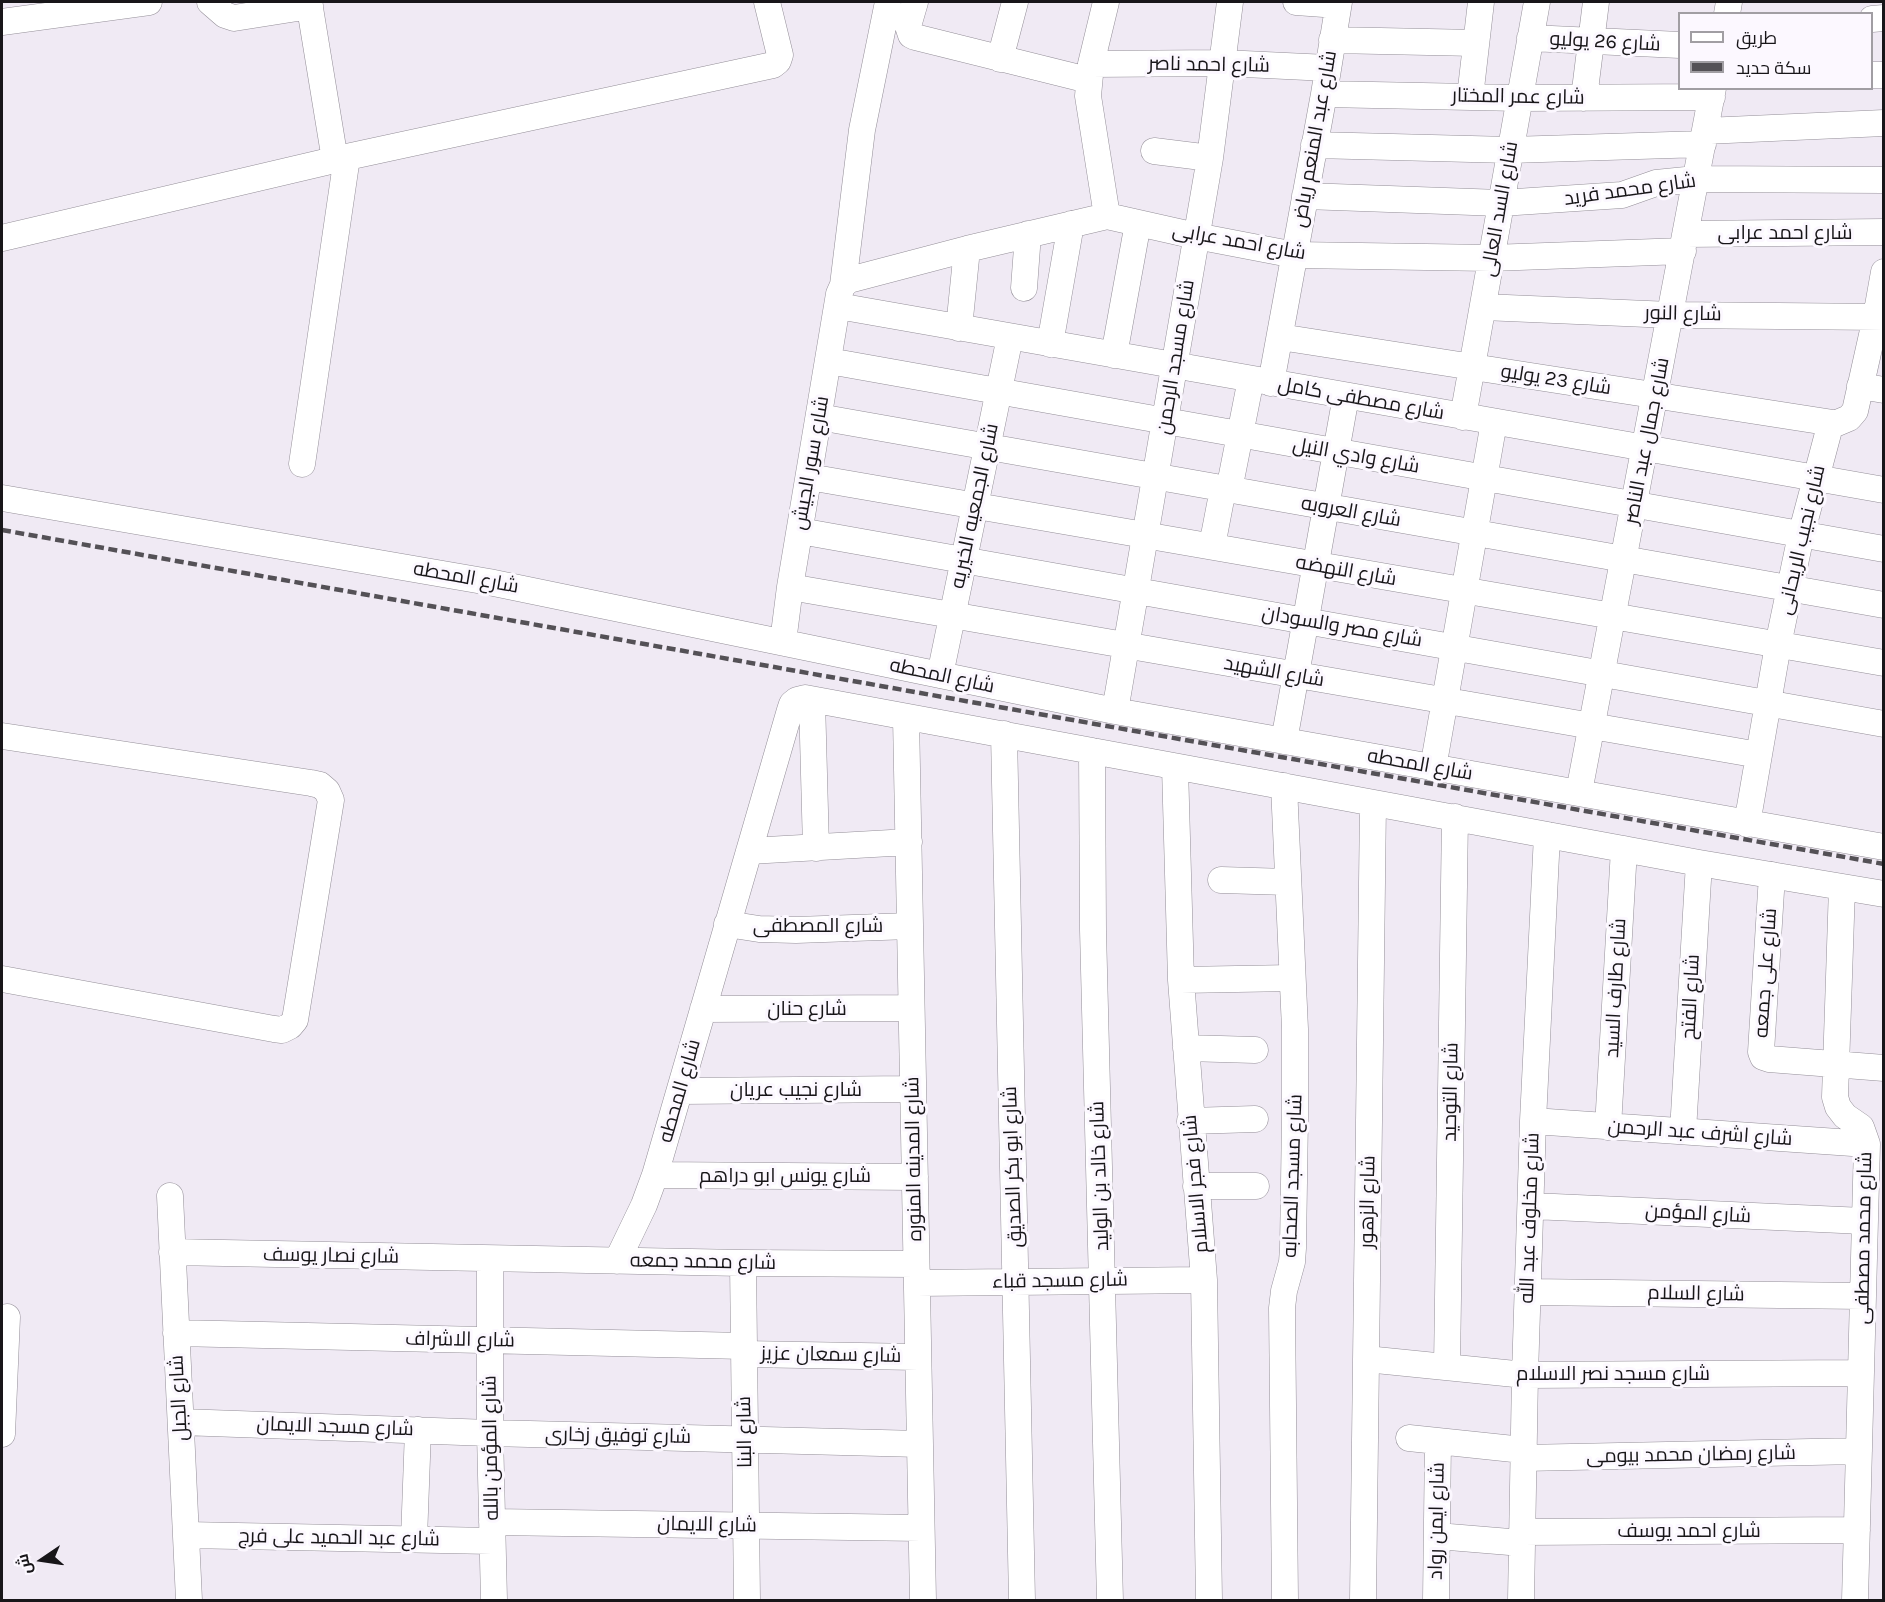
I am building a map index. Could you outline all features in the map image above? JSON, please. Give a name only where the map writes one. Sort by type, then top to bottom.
[{"type":"street","points":[[2,22],[149,2]]},
{"type":"street","points":[[210,2],[225,15],[234,18],[310,4],[341,159],[302,464]]},
{"type":"street","points":[[2,238],[341,159],[773,65],[778,61],[780,55],[767,2]]},
{"type":"street","name":"شارع سور الجيش","points":[[783,642],[790,587],[840,296],[862,130],[888,2]]},
{"type":"street","name":"شارع احمد ناصر","points":[[915,2],[908,26],[911,35],[1000,59],[1090,72],[1223,63],[1328,68]]},
{"type":"street","points":[[1000,59],[1015,2]]},
{"type":"street","points":[[1106,2],[1090,72],[1090,118],[1107,216]]},
{"type":"street","name":"شارع مسجد الرحمن","points":[[1115,711],[1210,158],[1230,2]]},
{"type":"street","points":[[1296,2],[1338,3]]},
{"type":"street","points":[[1470,97],[1480,2]]},
{"type":"street","name":"شارع السد العالى","points":[[1463,417],[1537,2]]},
{"type":"street","points":[[1584,98],[1596,2]]},
{"type":"street","name":"شارع عبد المنعم رياض","points":[[1212,546],[1240,435],[1280,337],[1338,3]]},
{"type":"street","name":"شارع 26 يوليو","points":[[1530,38],[1678,45]]},
{"type":"street","points":[[1332,40],[1476,43]]},
{"type":"street","name":"شارع عمر المختار","points":[[1324,94],[1584,98],[1712,93]]},
{"type":"street","name":"شارع جمال عبد الناصر","points":[[1579,792],[1712,93]]},
{"type":"street","points":[[1314,145],[1510,150],[1884,123]]},
{"type":"street","points":[[1154,152],[1210,158]]},
{"type":"street","name":"شارع محمد فريد","points":[[1305,196],[1501,203],[1622,195],[1656,183],[1696,180],[1884,180]]},
{"type":"street","name":"شارع احمد عرابى","points":[[840,296],[849,280],[1107,216],[1294,255],[1491,258],[1685,242],[1884,232]]},
{"type":"street","points":[[1114,355],[1138,223]]},
{"type":"street","points":[[1050,344],[1071,224]]},
{"type":"street","points":[[1024,288],[1028,234]]},
{"type":"street","points":[[959,328],[967,249]]},
{"type":"street","points":[[1833,423],[1845,420],[1852,415],[1872,388],[1884,272]]},
{"type":"street","name":"شارع مصطفى كامل","points":[[840,296],[959,328],[1884,490]]},
{"type":"street","name":"شارع النور","points":[[1483,307],[1671,315],[1880,317]]},
{"type":"street","name":"شارع الجمعيه الخيريه","points":[[940,675],[1010,337]]},
{"type":"street","name":"شارع 23 يوليو","points":[[1280,337],[1833,423]]},
{"type":"street","name":"شارع وادي النيل","points":[[829,361],[1884,549]]},
{"type":"street","points":[[1284,741],[1346,396]]},
{"type":"street","name":"شارع العروبه","points":[[819,417],[1884,605]]},
{"type":"street","points":[[1433,768],[1494,422]]},
{"type":"street","name":"شارع نجيب الريحانى","points":[[1747,824],[1778,645],[1801,535],[1830,426],[1833,423]]},
{"type":"street","name":"شارع النهضه","points":[[809,477],[1884,663]]},
{"type":"street","name":"شارع المحطه","points":[[2,498],[489,582],[1115,711],[1884,847]]},
{"type":"street","name":"شارع مصر والسودان","points":[[800,531],[1884,724]]},
{"type":"street","name":"شارع الشهيد","points":[[790,587],[1759,754]]},
{"type":"street","name":"شارع المحطه","points":[[616,1261],[645,1205],[655,1175],[792,704],[805,698],[812,700]]},
{"type":"street","points":[[816,848],[812,700],[1699,863],[1884,894]]},
{"type":"street","name":"شارع المدينه المنوره","points":[[906,717],[923,1600]]},
{"type":"street","name":"شارع ابو بكر الصديق","points":[[1004,734],[1022,1600]]},
{"type":"street","points":[[2,736],[320,785],[327,791],[331,800],[295,1020],[290,1026],[282,1030],[274,1029],[2,979]]},
{"type":"street","name":"شارع خالد بن الوليد","points":[[1092,751],[1094,942],[1110,1600]]},
{"type":"street","name":"شارع فجر الاسلام","points":[[1175,767],[1181,980],[1190,1121],[1204,1280],[1209,1600]]},
{"type":"street","name":"شارع مسجد الصحابه","points":[[1284,786],[1295,1106],[1293,1248],[1282,1308],[1285,1600]]},
{"type":"street","name":"شارع الزهور","points":[[1363,1600],[1373,803]]},
{"type":"street","name":"شارع التوحيد","points":[[1447,1367],[1455,818]]},
{"type":"street","name":"شارع مخلوف عبد الله","points":[[1521,1600],[1533,1121],[1547,835]]},
{"type":"street","points":[[749,851],[909,842]]},
{"type":"street","name":"شارع طارف السيد","points":[[1608,1127],[1624,849]]},
{"type":"street","name":"شارع الفتح","points":[[1683,1131],[1699,863]]},
{"type":"street","name":"شارع على جمعه","points":[[1772,875],[1761,1052],[1763,1057],[1884,1068]]},
{"type":"street","points":[[1221,880],[1288,882]]},
{"type":"street","name":"شارع محمد مصطفى","points":[[1842,887],[1835,1097],[1838,1107],[1845,1116],[1861,1127],[1867,1144],[1855,1600]]},
{"type":"street","name":"شارع المصطفى","points":[[727,924],[759,929],[796,930],[910,926]]},
{"type":"street","points":[[1181,980],[1292,978]]},
{"type":"street","name":"شارع حنان","points":[[703,1009],[911,1008]]},
{"type":"street","points":[[1186,1048],[1255,1050]]},
{"type":"street","name":"شارع نجيب عريان","points":[[680,1091],[913,1089]]},
{"type":"street","points":[[1190,1121],[1255,1119]]},
{"type":"street","name":"شارع اشرف عبد الرحمن","points":[[1533,1121],[1867,1144]]},
{"type":"street","name":"شارع يونس ابو دراهم","points":[[655,1175],[915,1177]]},
{"type":"street","points":[[1196,1186],[1256,1186]]},
{"type":"street","name":"شارع الجبل","points":[[170,1196],[189,1600]]},
{"type":"street","name":"شارع المؤمن","points":[[1532,1206],[1864,1221]]},
{"type":"street","name":"شارع نصار يوسف","points":[[172,1252],[490,1259]]},
{"type":"street","name":"شارع محمد جمعه","points":[[490,1259],[743,1263],[916,1273]]},
{"type":"street","name":"شارع المؤمن بالله","points":[[490,1259],[490,1432],[494,1600]]},
{"type":"street","name":"شارع البنا","points":[[743,1263],[747,1600]]},
{"type":"street","name":"شارع مسجد قباء","points":[[916,1273],[1017,1282],[1204,1280]]},
{"type":"street","name":"شارع السلام","points":[[1528,1292],[1863,1296]]},
{"type":"street","points":[[2,1434],[7,1317]]},
{"type":"street","name":"شارع الاشراف","points":[[176,1333],[490,1340],[744,1350]]},
{"type":"street","name":"شارع سمعان عزيز","points":[[744,1350],[918,1357]]},
{"type":"street","name":"شارع مسجد نصر الاسلام","points":[[1366,1359],[1525,1375],[1861,1373]]},
{"type":"street","name":"شارع مسجد الايمان","points":[[181,1422],[490,1432]]},
{"type":"street","points":[[414,1539],[418,1430]]},
{"type":"street","name":"شارع توفيق زخارى","points":[[490,1432],[920,1444]]},
{"type":"street","name":"شارع رمضان محمد بيومى","points":[[1408,1438],[1523,1454],[1859,1451]]},
{"type":"street","name":"شارع ايمن رواد","points":[[1436,1600],[1438,1441]]},
{"type":"street","name":"شارع الايمان","points":[[492,1531],[746,1525],[921,1528]]},
{"type":"street","name":"شارع احمد يوسف","points":[[1437,1536],[1522,1538],[1857,1530]]},
{"type":"street","name":"شارع عبد الحميد على فرج","points":[[186,1535],[414,1539],[492,1531]]},
{"type":"railway","points":[[2,530],[1884,864]]}]
